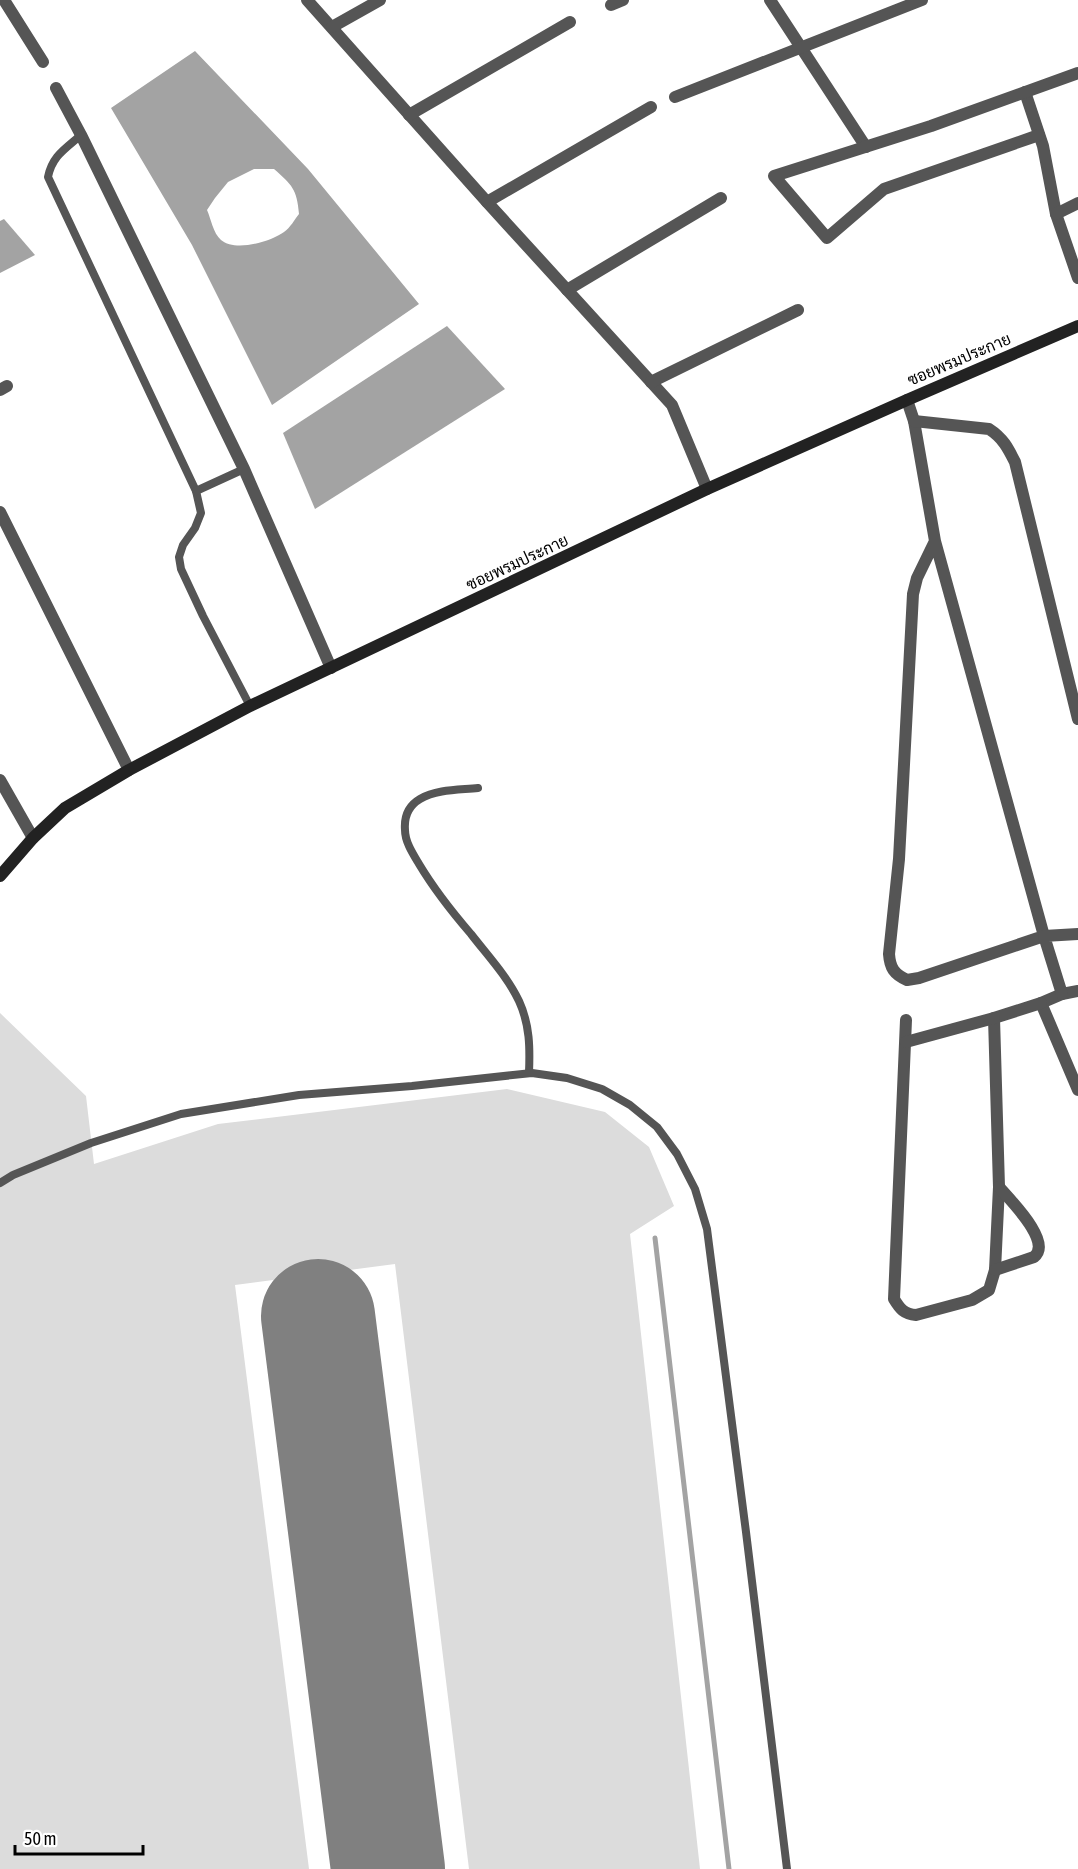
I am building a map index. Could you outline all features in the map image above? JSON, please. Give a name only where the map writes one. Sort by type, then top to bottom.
[{"type":"street","points":[[4,0],[43,62]]},
{"type":"street","points":[[307,0],[672,405],[707,489]]},
{"type":"street","points":[[332,27],[380,0]]},
{"type":"street","points":[[611,5],[623,0]]},
{"type":"street","points":[[770,0],[866,147]]},
{"type":"street","points":[[675,97],[922,0]]},
{"type":"street","points":[[409,115],[570,22]]},
{"type":"street","points":[[1039,135],[884,189],[826,238],[774,176],[931,126],[1078,73]]},
{"type":"street","points":[[56,88],[244,469],[331,668]]},
{"type":"street","points":[[1025,92],[1042,146],[1056,214],[1078,278]]},
{"type":"street","points":[[487,202],[651,107]]},
{"type":"street","points":[[567,290],[721,198]]},
{"type":"street","points":[[1056,214],[1078,203]]},
{"type":"street","points":[[651,382],[798,310]]},
{"type":"street","name":"ซอยพรมประกาย","points":[[0,876],[33,838],[65,808],[129,770],[250,706],[707,489],[1078,326]]},
{"type":"street","points":[[907,400],[914,421],[935,541],[1062,994]]},
{"type":"street","points":[[914,421],[988,429],[999,435],[1006,444],[1015,462],[1078,719]]},
{"type":"street","points":[[0,512],[129,770]]},
{"type":"street","points":[[935,541],[917,578],[913,594],[899,859],[890,963],[894,972],[907,980],[1044,936],[1078,934]]},
{"type":"street","points":[[0,780],[33,838]]},
{"type":"street","points":[[906,1042],[994,1018],[1062,994],[1078,991]]},
{"type":"street","points":[[1041,1003],[1078,1090]]},
{"type":"street","points":[[906,1020],[894,1299],[907,1314],[916,1315],[972,1300],[989,1290],[995,1270],[999,1187],[994,1018]]},
{"type":"street","points":[[995,1270],[1034,1257],[1040,1248],[1029,1223],[999,1187]]},
{"type":"lane","points":[[81,135],[53,160],[48,177],[196,491],[201,513],[195,528],[183,545],[179,557],[181,569],[250,706]]},
{"type":"lane","points":[[196,491],[244,469]]},
{"type":"lane","points":[[478,788],[436,793],[419,799],[407,811],[405,831],[411,849],[429,880],[508,981],[519,1002],[527,1022],[530,1048],[529,1073]]},
{"type":"lane","points":[[0,1183],[13,1175],[91,1143],[181,1114],[299,1095],[412,1086],[529,1073],[567,1078],[602,1089],[630,1105],[657,1126],[677,1154],[695,1189],[707,1229],[787,1869]]},
{"type":"shaded area","points":[[195,51],[308,169],[419,304],[272,405],[192,245],[111,108]],"holes":[[[254,169],[274,169],[295,193],[299,214],[286,230],[262,242],[235,245],[221,240],[214,230],[207,210],[215,198],[228,182]]]},
{"type":"shaded area","points":[[4,219],[35,255],[0,273],[0,221]]},
{"type":"shaded area","points":[[447,326],[505,389],[315,509],[283,433]]},
{"type":"shaded area","points":[[0,1013],[86,1096],[94,1164],[218,1124],[507,1089],[605,1112],[649,1147],[674,1206],[630,1234],[700,1869],[469,1869],[395,1264],[235,1285],[309,1869],[0,1869]]},
{"type":"waterway","points":[[655,1238],[729,1869]]},
{"type":"runway","points":[[318,1316],[388,1869]]}]
